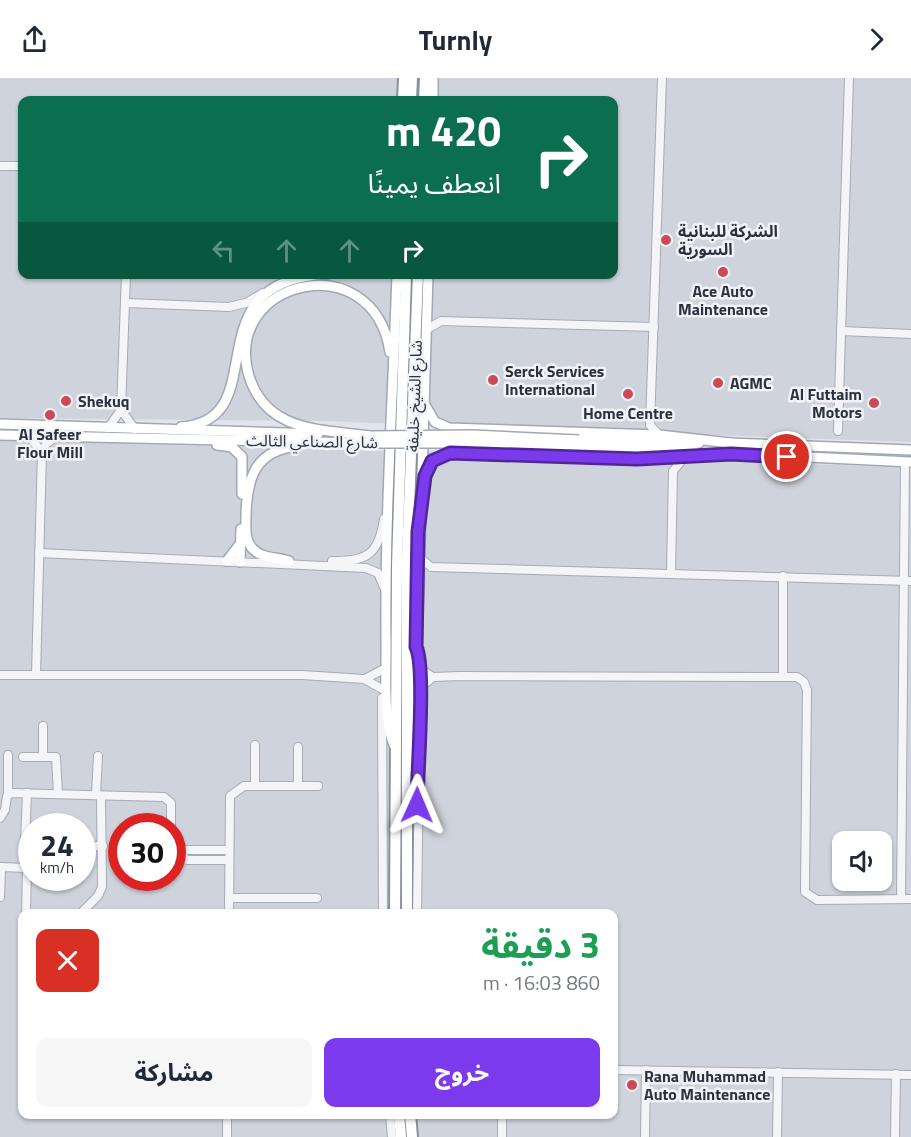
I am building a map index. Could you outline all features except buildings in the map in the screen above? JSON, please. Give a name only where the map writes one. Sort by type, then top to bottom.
[{"type":"highway","points":[[401,96],[402,78]]},
{"type":"highway","points":[[411,96],[412,78]]},
{"type":"highway","points":[[424,78],[424,96]]},
{"type":"highway","name":"شارع الشيخ خليفة","points":[[395,909],[397,566],[406,279]]},
{"type":"highway","name":"شارع الشيخ خليفة","points":[[407,909],[407,559],[418,279]]},
{"type":"highway","points":[[407,867],[417,877]]},
{"type":"highway","points":[[399,1119],[401,1137]]},
{"type":"highway","points":[[410,1119],[412,1137]]},
{"type":"main road","points":[[433,78],[433,96]]},
{"type":"main road","points":[[166,431],[203,422],[225,404],[232,390],[239,340],[245,322],[255,306],[272,288],[292,279]]},
{"type":"main road","points":[[396,748],[389,720],[385,591],[397,279]]},
{"type":"main road","points":[[407,767],[412,746],[428,279]]},
{"type":"main road","points":[[310,437],[268,407],[256,392],[248,372],[246,350],[253,327],[263,308],[279,294],[319,284],[341,288],[361,298],[382,323],[393,369]]},
{"type":"main road","points":[[423,389],[428,414],[444,427],[659,435],[731,443]]},
{"type":"main road","name":"شارع الصناعي الثالث","points":[[0,424],[310,437],[360,443],[731,443],[911,450]]},
{"type":"main road","name":"شارع الصناعي الثالث","points":[[0,435],[194,439],[473,435],[731,454],[908,462]]},
{"type":"main road","points":[[289,561],[265,557],[250,545],[246,530],[248,486],[257,466],[269,455],[310,437]]},
{"type":"main road","points":[[194,439],[206,444],[232,447],[242,457],[240,544],[244,562]]},
{"type":"main road","points":[[420,506],[426,470],[432,461],[445,453],[661,458],[731,454]]},
{"type":"main road","points":[[227,561],[240,544]]},
{"type":"street","points":[[659,435],[650,425],[662,78]]},
{"type":"street","points":[[838,431],[849,78]]},
{"type":"street","points":[[0,166],[18,166]]},
{"type":"street","points":[[108,428],[121,410],[126,279]]},
{"type":"street","points":[[126,303],[235,306],[272,288]]},
{"type":"street","points":[[426,311],[441,321],[654,327]]},
{"type":"street","points":[[426,330],[441,321]]},
{"type":"street","points":[[841,331],[911,334]]},
{"type":"street","points":[[121,410],[135,429]]},
{"type":"street","points":[[640,434],[650,425]]},
{"type":"street","points":[[29,436],[42,453]]},
{"type":"street","points":[[36,675],[42,453],[46,444],[55,437]]},
{"type":"street","points":[[671,573],[674,471],[685,457]]},
{"type":"street","points":[[661,458],[674,471]]},
{"type":"street","points":[[901,899],[908,462]]},
{"type":"street","points":[[244,562],[352,562],[366,557],[379,542],[387,507]]},
{"type":"street","points":[[39,553],[369,568],[380,576],[385,591]]},
{"type":"street","points":[[418,556],[431,567],[907,581]]},
{"type":"street","points":[[418,581],[431,567]]},
{"type":"street","points":[[783,576],[783,676]]},
{"type":"street","points":[[383,909],[382,670],[387,634]]},
{"type":"street","points":[[416,647],[420,688],[417,909]]},
{"type":"street","points":[[419,668],[433,677],[783,676],[801,679],[807,690],[806,892],[817,900],[911,898]]},
{"type":"street","points":[[364,679],[382,670]]},
{"type":"street","points":[[0,675],[268,675],[364,679],[382,689]]},
{"type":"street","points":[[420,688],[433,677]]},
{"type":"street","points":[[43,726],[43,756]]},
{"type":"street","points":[[255,745],[255,786]]},
{"type":"street","points":[[298,747],[298,786]]},
{"type":"street","points":[[0,818],[4,813],[8,794],[8,755]]},
{"type":"street","points":[[23,757],[54,756],[58,759],[58,794]]},
{"type":"street","points":[[85,909],[101,891],[102,846],[98,756]]},
{"type":"street","points":[[229,909],[230,796],[241,786],[318,786]]},
{"type":"street","points":[[8,794],[167,798],[171,803],[171,813]]},
{"type":"street","points":[[27,794],[27,813]]},
{"type":"street","points":[[96,846],[102,846]]},
{"type":"street","points":[[186,850],[229,850]]},
{"type":"street","points":[[206,860],[207,850]]},
{"type":"street","points":[[186,859],[229,860]]},
{"type":"street","points":[[0,897],[0,867],[18,868]]},
{"type":"street","points":[[26,891],[26,909]]},
{"type":"street","points":[[229,898],[317,898]]},
{"type":"street","points":[[618,1070],[911,1074]]},
{"type":"street","points":[[645,1137],[646,1070]]},
{"type":"street","points":[[777,1137],[778,1072]]},
{"type":"street","points":[[895,1137],[896,1074]]},
{"type":"street","points":[[227,1119],[227,1137]]},
{"type":"street","points":[[390,1119],[392,1137]]},
{"type":"street","points":[[502,1119],[502,1137]]},
{"type":"shaded area","points":[[0,78],[911,78],[911,442],[321,421],[0,418]]},
{"type":"shaded area","points":[[0,432],[131,444],[424,452],[456,450],[911,468],[911,1137],[0,1137]]},
{"type":"place","name":"الشركة للبنانية السورية","points":[[666,240]]},
{"type":"place","name":"Ace Auto Maintenance","points":[[723,272]]},
{"type":"place","name":"Serck Services International","points":[[493,380]]},
{"type":"place","name":"AGMC","points":[[718,383]]},
{"type":"place","name":"Home Centre","points":[[628,394]]},
{"type":"place","name":"Shekuq","points":[[66,401]]},
{"type":"place","name":"Al Futtaim Motors","points":[[874,403]]},
{"type":"place","name":"Al Safeer Flour Mill","points":[[50,415]]},
{"type":"place","name":"Rana Muhammad Auto Maintenance","points":[[632,1085]]},
{"type":"route","points":[[417,805],[420,688],[419,657],[416,647],[418,532],[426,470],[432,461],[445,453],[637,459],[717,457],[731,454],[787,457]]}]
